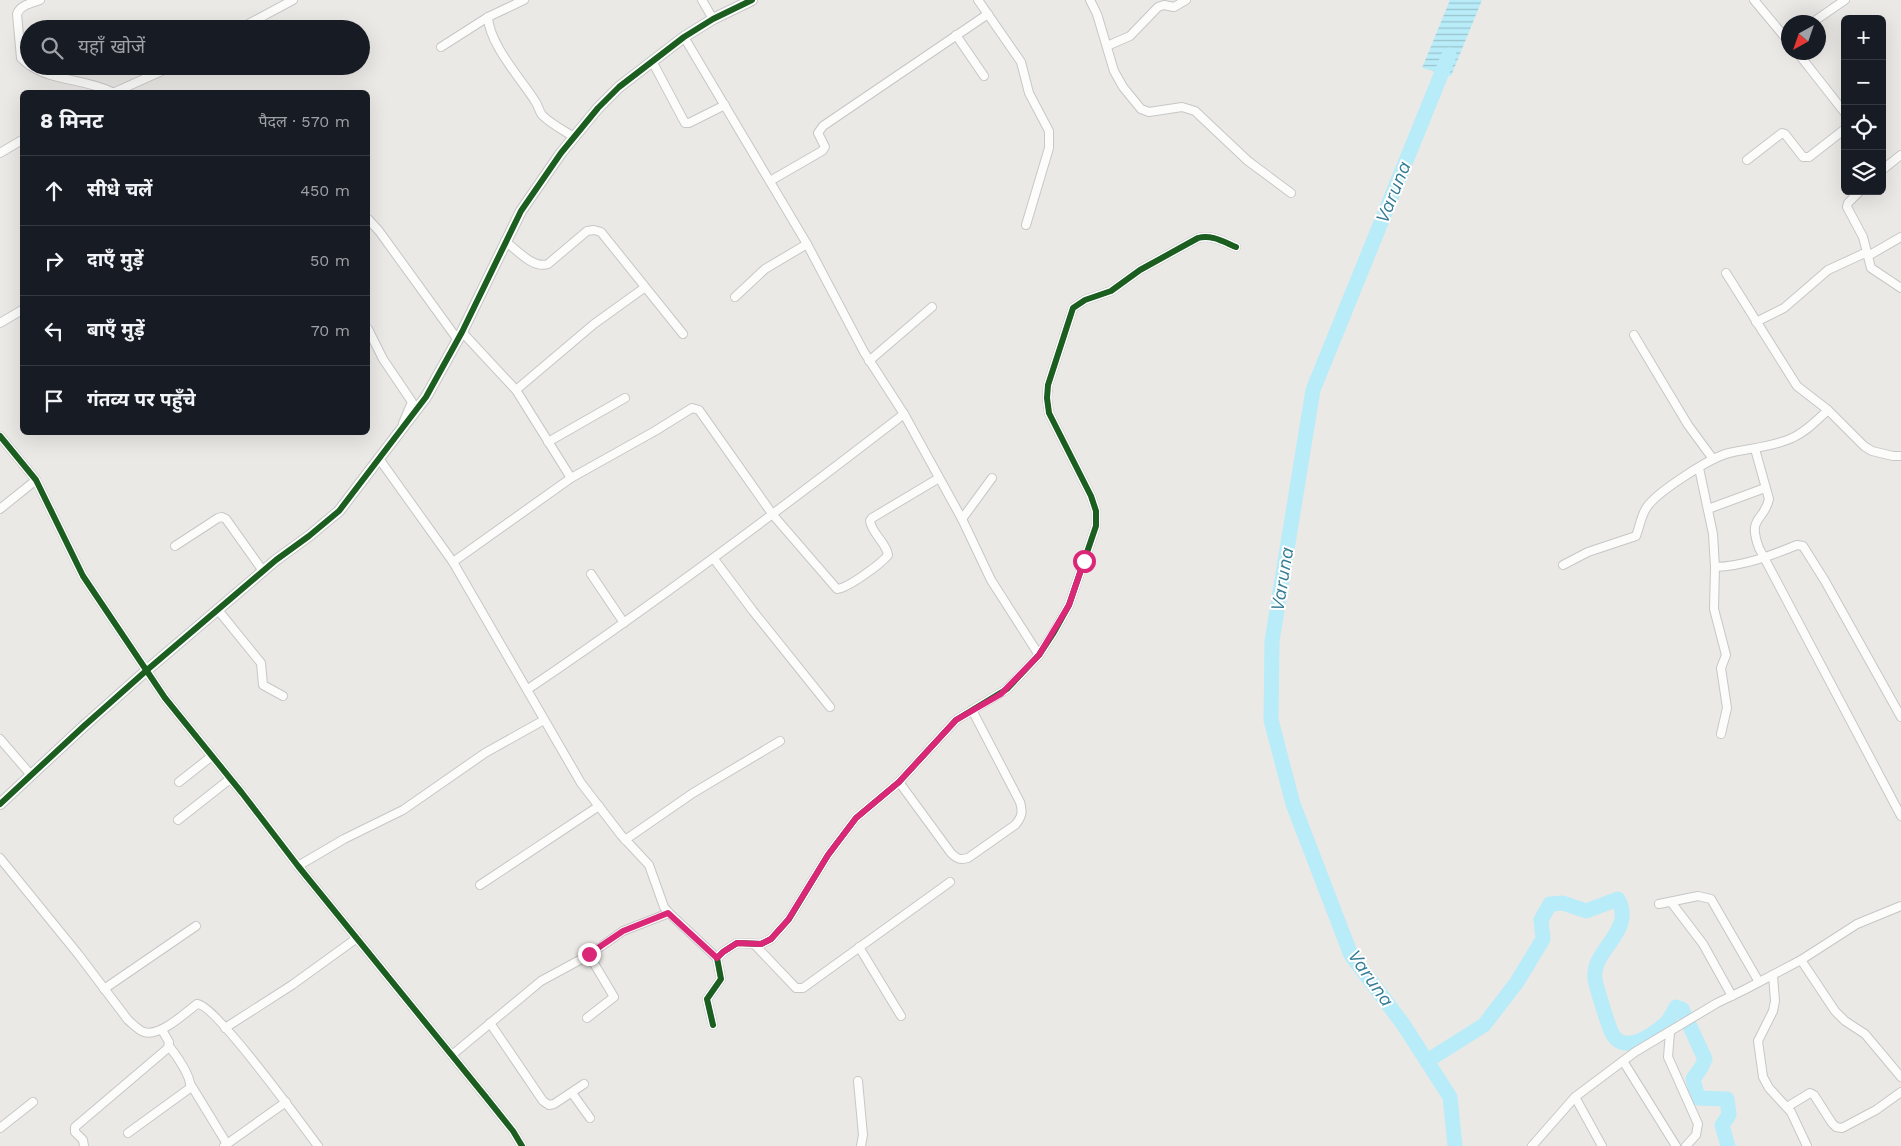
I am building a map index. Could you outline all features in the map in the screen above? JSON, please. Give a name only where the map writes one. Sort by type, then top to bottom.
[{"type":"street","points":[[20,47],[18,9],[40,0]]},
{"type":"street","points":[[256,20],[293,0]]},
{"type":"street","points":[[441,47],[488,17],[524,0]]},
{"type":"street","points":[[702,0],[713,20]]},
{"type":"street","points":[[0,804],[147,670],[263,571],[339,510],[380,460],[426,397],[460,336],[506,241],[532,193],[574,137],[608,97],[652,61],[684,37],[752,0]]},
{"type":"street","points":[[978,0],[1021,62],[1029,93],[1049,131],[1049,148],[1026,225]]},
{"type":"street","points":[[1090,0],[1097,14],[1118,80],[1141,109],[1149,112],[1182,107],[1195,111],[1248,161],[1290,193]]},
{"type":"street","points":[[1107,46],[1130,36],[1158,6],[1174,7],[1186,0]]},
{"type":"street","points":[[1754,0],[1781,32]]},
{"type":"street","points":[[1823,15],[1845,0]]},
{"type":"street","points":[[770,181],[822,151],[825,147],[818,133],[823,126],[988,14]]},
{"type":"street","points":[[488,17],[489,28],[494,38],[506,59],[537,103],[541,113],[574,137]]},
{"type":"street","points":[[956,36],[984,76]]},
{"type":"street","points":[[684,37],[807,244],[869,361],[904,414],[962,519],[991,580],[1039,655]]},
{"type":"street","points":[[1803,60],[1841,108]]},
{"type":"street","points":[[652,61],[686,123],[725,106]]},
{"type":"street","points":[[56,75],[94,84],[109,90]]},
{"type":"street","points":[[119,90],[153,75]]},
{"type":"street","points":[[1747,160],[1782,133],[1800,154],[1806,158],[1841,132]]},
{"type":"street","points":[[0,153],[20,141]]},
{"type":"street","points":[[1886,167],[1901,156]]},
{"type":"street","points":[[1856,195],[1847,207],[1863,238],[1871,268],[1901,288]]},
{"type":"street","points":[[370,221],[460,336],[516,390],[571,478]]},
{"type":"street","points":[[506,241],[535,264],[542,266],[548,264],[588,231],[601,232],[644,288],[683,334]]},
{"type":"street","points":[[717,958],[737,943],[754,944],[766,942],[780,930],[828,855],[856,818],[899,782],[956,720],[1001,694],[1039,655],[1069,605],[1096,526],[1096,511],[1092,496],[1047,406],[1048,385],[1073,308],[1085,300],[1111,291],[1140,270],[1198,238],[1210,237],[1236,247]]},
{"type":"street","points":[[1756,322],[1784,308],[1828,270],[1901,237]]},
{"type":"street","points":[[736,297],[764,269],[807,244]]},
{"type":"street","points":[[1726,274],[1797,386],[1828,410],[1864,446],[1872,451],[1901,456]]},
{"type":"street","points":[[516,390],[594,324],[644,288]]},
{"type":"street","points":[[869,361],[932,307]]},
{"type":"street","points":[[0,323],[20,311]]},
{"type":"street","points":[[370,333],[383,359],[412,402],[398,435]]},
{"type":"street","points":[[1634,335],[1688,425],[1713,459]]},
{"type":"street","points":[[548,442],[625,398]]},
{"type":"street","points":[[453,562],[571,478],[655,431],[688,410],[696,408],[773,514],[834,588],[841,589],[883,561],[888,555],[885,547],[871,528],[870,521],[872,518],[940,478]]},
{"type":"street","points":[[1563,564],[1588,552],[1636,536],[1645,509],[1649,504],[1713,459],[1729,453],[1755,449],[1792,439],[1807,429],[1828,410]]},
{"type":"street","points":[[528,689],[714,559],[904,414]]},
{"type":"street","points":[[0,436],[36,480],[83,576],[165,698],[298,866],[513,1131],[522,1146]]},
{"type":"street","points":[[1755,449],[1769,499],[1768,504],[1757,518],[1755,526],[1757,541],[1764,558],[1901,816]]},
{"type":"street","points":[[380,460],[453,562],[581,783],[625,840],[649,866],[661,900],[668,913],[717,958],[722,979],[707,999],[713,1025]]},
{"type":"street","points":[[1699,468],[1713,534],[1715,567],[1714,609],[1726,655],[1721,668],[1727,708],[1721,734]]},
{"type":"street","points":[[962,519],[992,478]]},
{"type":"street","points":[[0,509],[36,480]]},
{"type":"street","points":[[1708,509],[1765,488]]},
{"type":"street","points":[[174,546],[222,517],[226,519],[263,571]]},
{"type":"street","points":[[1715,567],[1730,566],[1764,558],[1797,545],[1803,546],[1901,717]]},
{"type":"street","points":[[714,559],[830,707]]},
{"type":"street","points":[[591,574],[624,623]]},
{"type":"street","points":[[218,610],[260,663],[263,685],[283,696]]},
{"type":"street","points":[[899,782],[956,858],[962,860],[968,858],[1015,824],[1022,812],[1020,802],[972,710]]},
{"type":"street","points":[[298,866],[344,839],[403,810],[485,754],[544,720]]},
{"type":"street","points":[[0,739],[32,775]]},
{"type":"street","points":[[625,840],[693,793],[780,741]]},
{"type":"street","points":[[179,782],[212,756]]},
{"type":"street","points":[[178,820],[230,779]]},
{"type":"street","points":[[480,884],[599,806]]},
{"type":"street","points":[[0,858],[62,932],[128,1020],[146,1032],[162,1030],[197,1004],[201,1004],[225,1028],[286,1102],[318,1146]]},
{"type":"street","points":[[754,944],[799,989],[950,882]]},
{"type":"street","points":[[1659,904],[1698,896],[1711,899],[1759,982]]},
{"type":"street","points":[[1671,902],[1703,944],[1732,996]]},
{"type":"street","points":[[1532,1146],[1574,1097],[1635,1052],[1717,1002],[1800,960],[1857,924],[1901,906]]},
{"type":"street","points":[[452,1055],[541,981],[589,954],[623,931],[668,913]]},
{"type":"street","points":[[104,989],[196,926]]},
{"type":"street","points":[[225,1028],[292,985],[357,938]]},
{"type":"street","points":[[859,947],[901,1016]]},
{"type":"street","points":[[587,1018],[614,997],[589,954]]},
{"type":"street","points":[[1800,960],[1835,1011],[1845,1021],[1865,1034],[1901,1078]]},
{"type":"street","points":[[1773,975],[1776,1001],[1758,1045],[1765,1083],[1797,1121],[1808,1146]]},
{"type":"street","points":[[490,1023],[543,1101],[549,1105],[554,1104],[584,1084]]},
{"type":"street","points":[[162,1030],[169,1042],[169,1046],[179,1060],[191,1085],[226,1145],[286,1102]]},
{"type":"street","points":[[1670,1032],[1668,1057],[1698,1124],[1696,1135],[1686,1146]]},
{"type":"street","points":[[84,1146],[83,1140],[75,1132],[75,1127],[78,1123],[169,1046]]},
{"type":"street","points":[[1623,1061],[1676,1146]]},
{"type":"street","points":[[858,1081],[863,1135],[861,1146]]},
{"type":"street","points":[[128,1133],[186,1092],[191,1085]]},
{"type":"street","points":[[1787,1107],[1810,1093],[1814,1095],[1832,1123],[1836,1127],[1842,1128],[1876,1110],[1901,1092]]},
{"type":"street","points":[[572,1093],[590,1118]]},
{"type":"street","points":[[1574,1097],[1602,1146]]},
{"type":"street","points":[[0,1128],[33,1102]]},
{"type":"water","points":[[1450,0],[1482,0],[1451,76],[1422,68]]},
{"type":"waterway","name":"Varuna","points":[[1449,55],[1313,390],[1272,641],[1271,720],[1293,804],[1351,955],[1403,1024],[1450,1097],[1455,1146]]},
{"type":"waterway","points":[[1427,1061],[1484,1025],[1517,982],[1543,939],[1541,920],[1550,904],[1563,903],[1586,911],[1618,899],[1622,911],[1621,921],[1618,931],[1599,958],[1595,979],[1611,1031],[1618,1041],[1625,1043],[1640,1041],[1666,1023],[1676,1007],[1682,1009],[1705,1059],[1693,1079],[1698,1098],[1727,1099],[1729,1115],[1722,1125],[1728,1146]]},
{"type":"cycle path","points":[[0,804],[147,670],[276,560],[339,511],[426,397],[462,332],[521,211],[561,153],[598,108],[619,87],[684,37],[713,19],[752,0]]},
{"type":"cycle path","points":[[713,1025],[707,999],[721,979],[717,958],[737,943],[761,944],[771,939],[789,919],[828,855],[856,818],[899,782],[956,720],[1007,689],[1039,655],[1069,605],[1096,526],[1096,511],[1091,496],[1049,413],[1047,398],[1048,385],[1073,308],[1085,300],[1111,291],[1140,270],[1198,238],[1213,238],[1236,247]]},
{"type":"cycle path","points":[[0,436],[36,480],[83,576],[165,698],[298,866],[513,1131],[522,1146]]},
{"type":"route","points":[[589,954],[623,931],[668,913],[717,958],[737,943],[761,944],[771,939],[788,920],[828,855],[856,818],[899,782],[956,720],[1001,694],[1039,655],[1069,605],[1084,561]]}]
